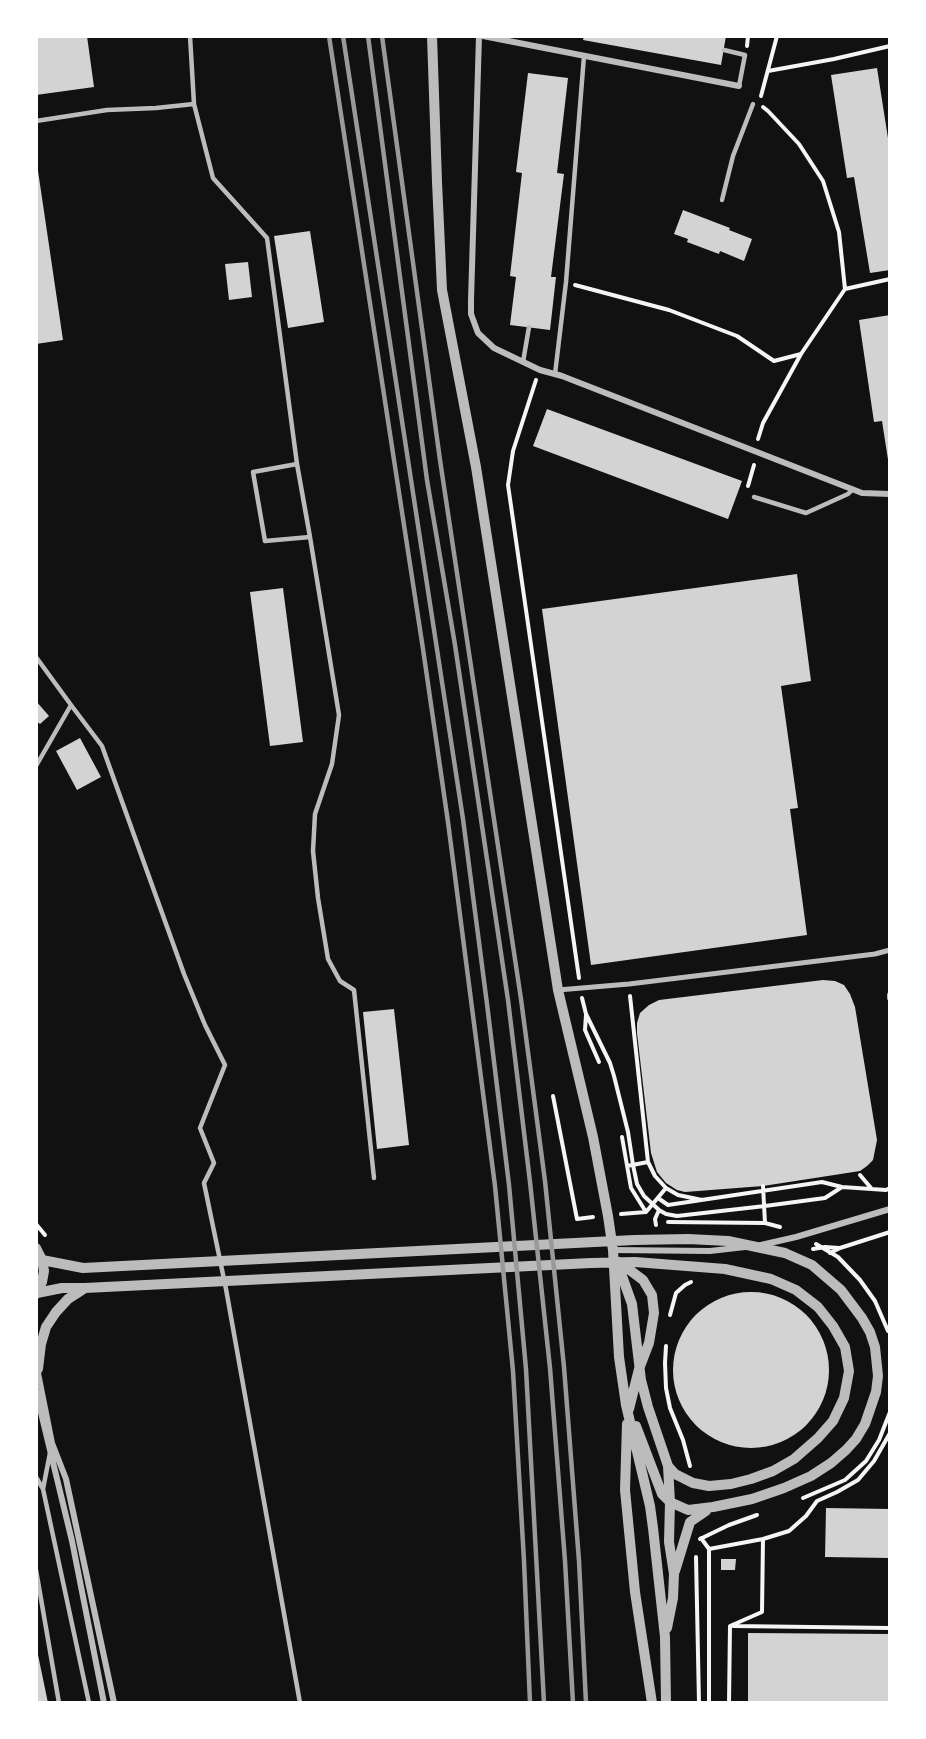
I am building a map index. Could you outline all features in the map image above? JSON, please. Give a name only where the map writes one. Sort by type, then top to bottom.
[{"type":"street","points":[[432,36],[442,290],[476,467],[558,990],[593,1137],[613,1250],[619,1357],[626,1405],[650,1506],[665,1637],[666,1703]]},
{"type":"street","points":[[739,86],[481,36],[471,314],[478,333],[494,348],[540,370],[862,493],[890,494]]},
{"type":"street","points":[[558,990],[629,984],[875,954],[890,950]]},
{"type":"street","points":[[613,1250],[710,1251],[752,1246],[796,1237],[890,1209]]},
{"type":"street","points":[[42,1260],[83,1268],[688,1239],[728,1241],[785,1253],[812,1265],[842,1290],[862,1318],[875,1347],[878,1376],[876,1392],[865,1424],[856,1439],[831,1463],[811,1476],[752,1499],[688,1510],[670,1502],[662,1494],[657,1484],[645,1446],[626,1405]]},
{"type":"street","points":[[36,1248],[44,1271],[37,1293]]},
{"type":"street","points":[[613,1250],[632,1304],[641,1380],[668,1466],[669,1542],[674,1574],[673,1598],[665,1637]]},
{"type":"street","points":[[37,1293],[62,1288],[619,1262],[725,1269],[771,1279],[796,1290],[818,1307],[833,1326],[845,1347],[849,1371],[844,1398],[833,1421],[818,1438],[794,1459],[772,1471],[731,1484],[709,1486],[693,1483],[675,1474],[668,1466]]},
{"type":"street","points":[[619,1262],[643,1280],[652,1295],[654,1313],[649,1343],[631,1400],[626,1427],[625,1490],[634,1592],[652,1703]]},
{"type":"street","points":[[85,1288],[68,1299],[46,1327],[37,1366],[52,1443],[66,1479],[114,1703]]},
{"type":"street","points":[[36,1392],[72,1541],[104,1703]]},
{"type":"street","points":[[674,1574],[690,1522],[713,1507]]},
{"type":"lane","points":[[190,36],[194,104],[213,178],[267,238],[297,464],[339,715],[332,764],[315,814],[314,863],[328,959],[340,981],[354,990],[374,1178]]},
{"type":"lane","points":[[724,50],[745,55],[739,86]]},
{"type":"lane","points":[[555,374],[566,282],[584,56]]},
{"type":"lane","points":[[36,121],[107,110],[194,104]]},
{"type":"lane","points":[[722,200],[734,156],[753,104]]},
{"type":"lane","points":[[523,362],[529,327]]},
{"type":"lane","points":[[297,464],[253,472],[265,541],[310,537]]},
{"type":"lane","points":[[754,497],[806,513],[854,489]]},
{"type":"lane","points":[[36,657],[102,746],[184,974],[205,1025],[225,1065],[200,1128],[214,1162],[204,1183],[226,1289],[300,1703]]},
{"type":"lane","points":[[36,766],[71,705]]},
{"type":"lane","points":[[43,1489],[52,1443]]},
{"type":"lane","points":[[36,1477],[43,1489],[89,1703]]},
{"type":"lane","points":[[36,1570],[59,1703]]},
{"type":"path","points":[[754,497],[746,495],[763,423],[801,354],[845,289],[839,232],[823,181],[799,144],[768,111],[759,105],[777,36]]},
{"type":"path","points":[[768,71],[890,46]]},
{"type":"path","points":[[845,289],[890,279]]},
{"type":"path","points":[[566,282],[669,310],[737,336],[774,361],[801,354]]},
{"type":"path","points":[[535,385],[513,451],[508,485],[580,988],[586,1014],[610,1063],[628,1132],[638,1184],[652,1205],[666,1214],[677,1216],[825,1198],[842,1187]]},
{"type":"path","points":[[629,984],[648,1162],[655,1176],[666,1188],[678,1196],[702,1200]]},
{"type":"path","points":[[586,1014],[585,1030],[598,1062]]},
{"type":"path","points":[[553,1096],[577,1219]]},
{"type":"path","points":[[622,1137],[631,1188],[646,1212],[666,1188]]},
{"type":"path","points":[[627,1166],[648,1162]]},
{"type":"path","points":[[860,1175],[871,1189]]},
{"type":"path","points":[[658,1198],[668,1205],[822,1182],[842,1187],[890,1188]]},
{"type":"path","points":[[764,1189],[774,1188]]},
{"type":"path","points":[[764,1189],[765,1206]]},
{"type":"path","points":[[764,1189],[765,1223]]},
{"type":"path","points":[[655,1219],[659,1210]]},
{"type":"path","points":[[36,1224],[49,1239]]},
{"type":"path","points":[[826,1255],[840,1248],[890,1232]]},
{"type":"path","points":[[668,1323],[676,1293],[693,1281]]},
{"type":"path","points":[[666,1342],[664,1363],[666,1388],[670,1408],[685,1448],[691,1473]]},
{"type":"path","points":[[709,1549],[763,1539],[789,1531],[806,1516],[817,1501],[858,1480],[874,1461],[890,1433]]},
{"type":"path","points":[[701,1539],[729,1525],[763,1513]]},
{"type":"path","points":[[699,1527],[701,1539],[709,1549],[709,1703]]},
{"type":"path","points":[[729,1626],[762,1612],[763,1539]]},
{"type":"path","points":[[695,1548],[699,1703]]},
{"type":"path","points":[[729,1626],[890,1628]]},
{"type":"path","points":[[729,1626],[729,1703]]},
{"type":"building","points":[[36,36],[87,36],[94,87],[36,95]]},
{"type":"building","points":[[584,36],[726,36],[721,65],[583,40]]},
{"type":"building","points":[[877,68],[890,151],[890,270],[870,273],[854,177],[847,178],[831,75]]},
{"type":"building","points":[[528,73],[568,78],[557,173],[564,174],[551,277],[556,277],[550,330],[510,325],[516,277],[510,276],[522,173],[516,172]]},
{"type":"building","points":[[36,164],[63,340],[36,344]]},
{"type":"building","points":[[683,210],[752,239],[744,261],[720,251],[719,254],[687,242],[688,239],[674,234]]},
{"type":"building","points":[[310,231],[324,322],[288,328],[274,236]]},
{"type":"building","points":[[248,262],[252,297],[229,300],[225,264]]},
{"type":"building","points":[[890,315],[889,466],[882,421],[874,422],[859,320]]},
{"type":"building","points":[[547,409],[742,481],[728,519],[533,446]]},
{"type":"building","points":[[797,574],[811,681],[781,686],[798,808],[790,809],[807,935],[591,965],[542,609]]},
{"type":"building","points":[[283,588],[303,742],[270,746],[250,592]]},
{"type":"building","points":[[36,701],[49,716],[40,724],[36,721]]},
{"type":"building","points":[[80,738],[101,777],[77,790],[56,751]]},
{"type":"building","points":[[823,980],[835,981],[844,985],[855,1007],[877,1140],[873,1160],[860,1171],[763,1186],[685,1192],[666,1183],[657,1172],[651,1153],[637,1033],[640,1013],[659,1000]]},
{"type":"building","points":[[394,1009],[409,1145],[377,1149],[363,1012]]},
{"type":"building","points":[[751,1292],[781,1298],[806,1315],[823,1340],[829,1370],[823,1400],[806,1425],[781,1442],[751,1448],[721,1442],[696,1425],[679,1400],[673,1370],[679,1340],[696,1315],[721,1298]]},
{"type":"building","points":[[826,1508],[890,1509],[890,1558],[825,1557]]},
{"type":"building","points":[[721,1559],[736,1559],[735,1570],[721,1570]]},
{"type":"building","points":[[748,1633],[890,1634],[890,1703],[748,1703]]},
{"type":"building","points":[[37,1650],[48,1703],[36,1703]]},
{"type":"railway","points":[[329,36],[448,822],[495,1186],[513,1371],[530,1703]]},
{"type":"railway","points":[[343,36],[463,819],[509,1185],[526,1369],[544,1703]]},
{"type":"railway","points":[[368,36],[427,480],[455,645],[508,1000],[550,1368],[573,1703]]},
{"type":"railway","points":[[382,36],[440,460],[521,999],[545,1181],[564,1367],[579,1561],[586,1703]]}]
